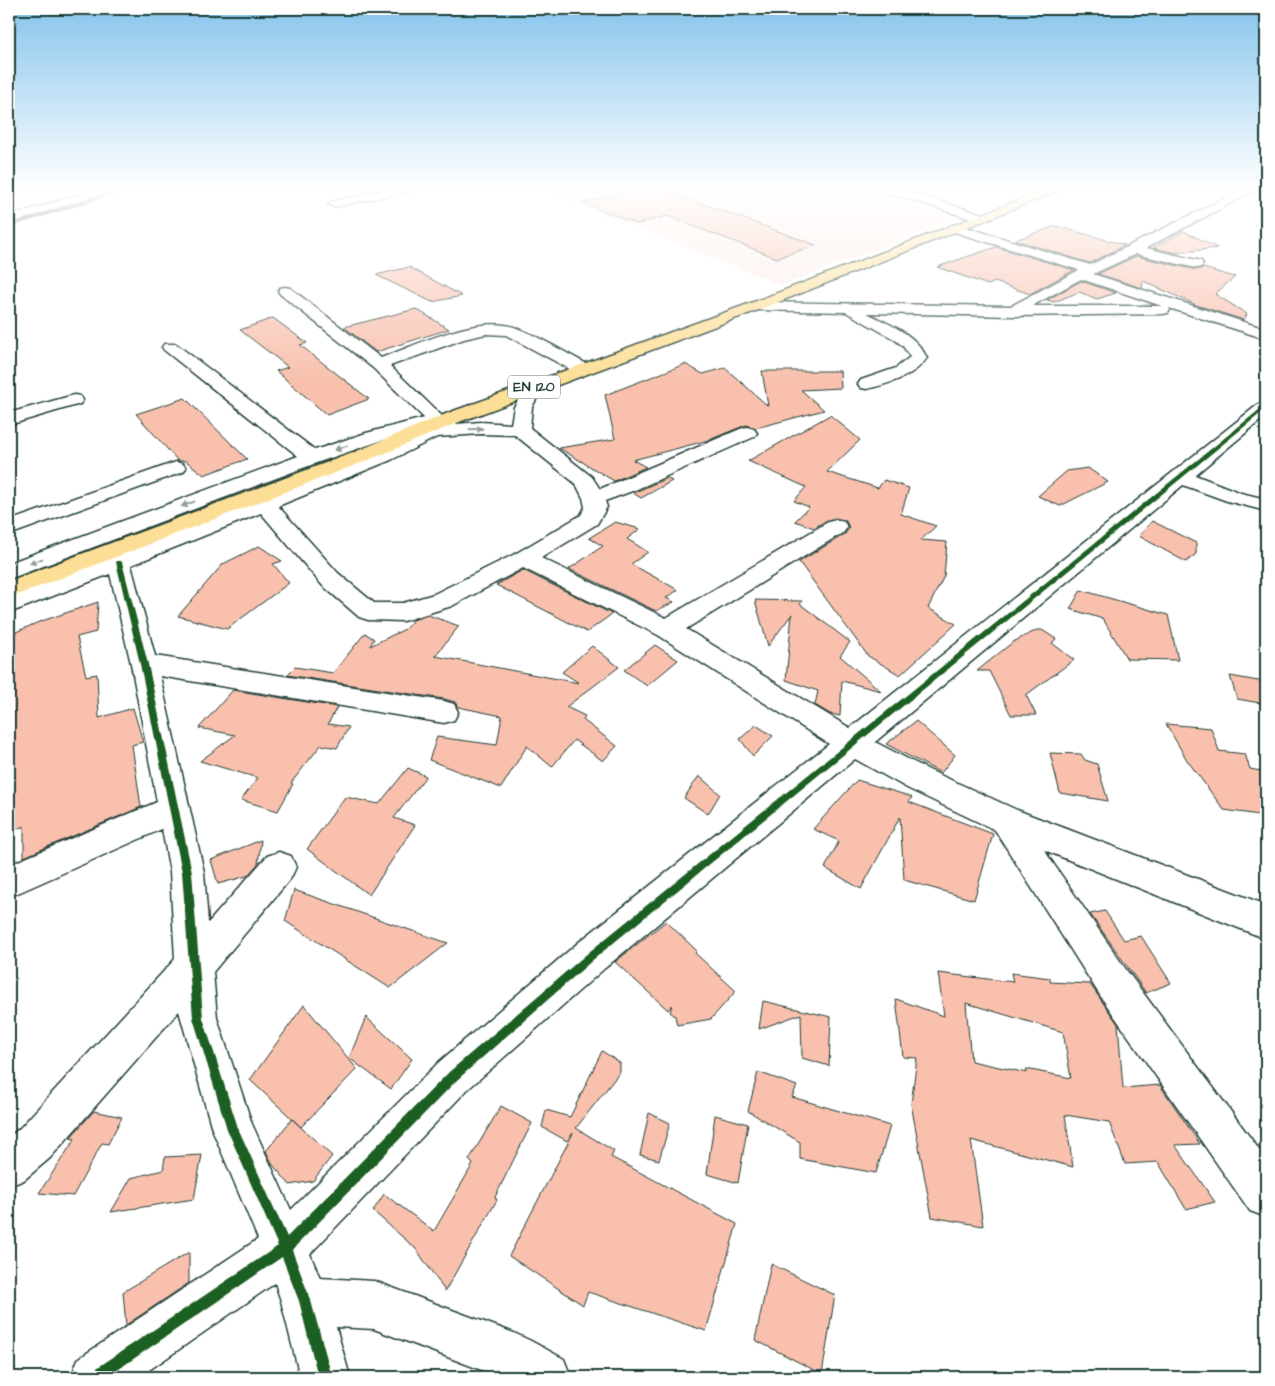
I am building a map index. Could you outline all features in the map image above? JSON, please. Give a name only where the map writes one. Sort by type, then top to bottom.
[{"type":"main road","name":"EN 120","points":[[9,590],[359,457],[534,387],[756,306],[892,253]]},
{"type":"street","points":[[1028,253],[1190,311],[1266,334]]},
{"type":"street","points":[[1014,311],[1040,294],[1126,253]]},
{"type":"street","points":[[1149,253],[1196,264]]},
{"type":"street","points":[[1117,257],[1172,271]]},
{"type":"street","points":[[285,291],[379,364],[441,423]]},
{"type":"street","points":[[756,306],[1014,311],[1190,311]]},
{"type":"street","points":[[850,309],[907,341],[916,349],[919,358],[914,364],[867,384]]},
{"type":"street","points":[[379,364],[459,335],[486,329],[509,332],[583,369]]},
{"type":"street","points":[[170,347],[312,458]]},
{"type":"street","points":[[520,430],[523,407],[534,387]]},
{"type":"street","points":[[9,420],[74,400]]},
{"type":"street","points":[[96,1377],[285,1248],[453,1076],[592,955],[1266,407]]},
{"type":"street","points":[[9,606],[384,456],[441,423]]},
{"type":"street","points":[[9,571],[312,458],[388,432],[441,423],[520,430],[585,481],[594,498],[596,507],[589,519],[523,559],[443,600],[403,612],[368,611],[330,579],[265,504]]},
{"type":"street","points":[[594,498],[628,486],[747,432]]},
{"type":"street","points":[[9,528],[176,468]]},
{"type":"street","points":[[1180,477],[1234,497],[1266,505]]},
{"type":"street","points":[[667,629],[836,527]]},
{"type":"street","points":[[523,559],[667,629],[852,744],[918,779],[1006,820],[1266,922]]},
{"type":"street","points":[[119,562],[144,664],[187,872],[198,1018],[233,1129],[285,1248],[305,1301],[325,1377]]},
{"type":"street","points":[[144,664],[444,712]]},
{"type":"street","points":[[9,881],[174,809]]},
{"type":"street","points":[[1006,820],[1114,984],[1266,1195]]},
{"type":"street","points":[[9,1165],[35,1143],[194,966],[279,867]]},
{"type":"street","points":[[305,1301],[374,1305],[514,1358],[546,1377]]},
{"type":"shaded area","points":[[700,253],[867,253],[782,285]]},
{"type":"building","points":[[763,253],[793,253],[777,258]]},
{"type":"building","points":[[979,253],[1015,253],[1074,270],[1030,294],[995,282],[988,285],[937,267]]},
{"type":"building","points":[[1056,253],[1110,253],[1090,263]]},
{"type":"building","points":[[1136,256],[1196,270],[1203,268],[1235,277],[1215,294],[1247,314],[1244,320],[1196,305],[1143,281],[1142,288],[1098,274]]},
{"type":"building","points":[[409,267],[462,296],[432,302],[376,275]]},
{"type":"building","points":[[1081,281],[1116,293],[1097,299],[1079,292],[1054,302],[1047,300]]},
{"type":"building","points":[[416,309],[449,329],[376,352],[344,327]]},
{"type":"building","points":[[273,318],[307,343],[300,345],[369,399],[327,415],[276,371],[288,367],[240,330]]},
{"type":"building","points":[[685,364],[703,374],[725,368],[768,406],[762,371],[840,371],[841,388],[801,390],[824,410],[756,428],[746,425],[709,440],[633,460],[646,467],[614,481],[559,448],[615,439],[605,395]]},
{"type":"building","points":[[185,398],[247,459],[204,475],[186,461],[178,461],[136,414]]},
{"type":"building","points":[[830,415],[860,440],[827,472],[878,488],[884,480],[909,488],[901,514],[936,526],[921,540],[947,542],[944,576],[928,608],[956,624],[900,675],[868,656],[799,562],[845,534],[849,528],[846,521],[836,518],[827,520],[814,528],[795,521],[809,507],[794,501],[806,487],[748,461]]},
{"type":"building","points":[[1088,468],[1108,482],[1060,506],[1038,496],[1067,471]]},
{"type":"building","points":[[667,478],[672,481],[641,498],[633,493]]},
{"type":"building","points":[[1152,521],[1196,543],[1196,554],[1186,562],[1139,536]]},
{"type":"building","points":[[615,522],[640,529],[627,539],[648,552],[631,564],[678,590],[666,598],[674,602],[656,611],[569,569],[603,546],[589,538]]},
{"type":"building","points":[[259,546],[282,561],[273,564],[289,583],[227,629],[178,616],[223,564]]},
{"type":"building","points":[[523,570],[612,614],[587,632],[496,585]]},
{"type":"building","points":[[1081,590],[1168,615],[1178,660],[1127,659],[1103,619],[1070,609]]},
{"type":"building","points":[[755,600],[802,601],[800,604],[850,642],[840,656],[881,691],[842,681],[840,716],[830,714],[815,705],[818,691],[786,680],[792,614],[768,646]]},
{"type":"building","points":[[98,602],[96,632],[77,637],[86,676],[97,674],[99,718],[133,708],[143,742],[132,745],[141,807],[24,857],[24,826],[9,832],[9,635],[39,622]]},
{"type":"building","points":[[428,615],[459,626],[435,656],[579,683],[562,672],[592,646],[619,667],[566,707],[585,716],[583,720],[617,746],[603,761],[574,740],[552,767],[527,746],[501,788],[429,760],[437,737],[497,745],[502,716],[458,707],[455,702],[444,699],[287,675],[295,667],[333,673],[365,633],[374,639],[370,646],[405,629],[413,620]]},
{"type":"building","points":[[1037,630],[1042,630],[1056,639],[1052,643],[1074,660],[1026,695],[1036,715],[1011,715],[989,671],[977,671],[1013,642]]},
{"type":"building","points":[[655,645],[678,660],[647,686],[624,670]]},
{"type":"building","points":[[1230,676],[1264,682],[1266,704],[1237,699]]},
{"type":"building","points":[[233,690],[337,707],[328,724],[349,727],[337,748],[321,745],[291,783],[293,784],[278,811],[241,800],[258,778],[200,761],[235,735],[199,728]]},
{"type":"building","points":[[916,721],[955,755],[941,773],[886,744]]},
{"type":"building","points":[[1166,724],[1211,728],[1219,751],[1245,754],[1250,769],[1266,772],[1266,816],[1224,810],[1187,760]]},
{"type":"building","points":[[756,725],[773,736],[753,756],[740,739]]},
{"type":"building","points":[[1050,753],[1081,754],[1085,760],[1097,764],[1108,801],[1060,793]]},
{"type":"building","points":[[408,768],[426,776],[394,818],[415,825],[369,895],[307,849],[345,797],[379,804]]},
{"type":"building","points":[[699,776],[720,794],[708,814],[684,798]]},
{"type":"building","points":[[857,780],[912,797],[909,802],[993,834],[974,900],[904,880],[900,817],[861,889],[825,868],[839,841],[813,829]]},
{"type":"building","points":[[261,840],[258,864],[247,876],[218,884],[211,860]]},
{"type":"building","points":[[294,890],[448,943],[390,988],[285,921]]},
{"type":"building","points":[[1105,911],[1124,940],[1141,936],[1171,983],[1146,993],[1090,914]]},
{"type":"building","points":[[666,921],[697,951],[695,953],[736,991],[711,1019],[677,1025],[675,1016],[670,1012],[672,1005],[668,1010],[615,962]]},
{"type":"building","points":[[938,973],[1013,982],[1011,973],[1050,978],[1050,982],[1090,984],[1118,1024],[1123,1088],[1160,1085],[1200,1144],[1175,1145],[1215,1202],[1186,1209],[1158,1162],[1125,1164],[1109,1122],[1065,1115],[1073,1167],[971,1140],[983,1226],[932,1217],[911,1104],[917,1058],[903,1057],[896,999],[944,1016]],"holes":[[[966,1003],[1063,1032],[1071,1078],[1026,1069],[1027,1073],[971,1061]]]},
{"type":"building","points":[[763,1001],[831,1017],[829,1066],[802,1058],[801,1014],[759,1029]]},
{"type":"building","points":[[304,1005],[357,1069],[301,1127],[250,1080]]},
{"type":"building","points":[[366,1017],[412,1059],[391,1089],[349,1058]]},
{"type":"building","points":[[602,1051],[620,1063],[620,1072],[576,1128],[614,1151],[611,1157],[737,1224],[706,1331],[588,1292],[583,1305],[509,1256],[573,1133],[567,1141],[542,1127],[546,1110],[570,1117]]},
{"type":"building","points":[[758,1072],[797,1086],[792,1097],[890,1126],[876,1173],[800,1159],[800,1142],[748,1111]]},
{"type":"building","points":[[501,1106],[532,1123],[495,1197],[497,1200],[445,1291],[416,1249],[373,1211],[384,1194],[434,1231],[473,1164],[469,1160]]},
{"type":"building","points":[[94,1111],[122,1117],[108,1144],[102,1143],[73,1196],[39,1193],[75,1139],[70,1138]]},
{"type":"building","points":[[649,1113],[670,1123],[659,1160],[640,1155]]},
{"type":"building","points":[[715,1115],[748,1124],[738,1183],[707,1174]]},
{"type":"building","points":[[292,1119],[332,1156],[313,1181],[290,1185],[273,1165],[266,1151]]},
{"type":"building","points":[[202,1155],[194,1199],[111,1212],[131,1178],[163,1170],[165,1157]]},
{"type":"building","points":[[189,1252],[189,1283],[126,1325],[123,1292]]},
{"type":"building","points":[[771,1264],[835,1295],[822,1374],[755,1340]]},
{"type":"cycle path","points":[[96,1377],[285,1248],[453,1076],[592,955],[1266,407]]},
{"type":"cycle path","points":[[119,562],[144,664],[187,872],[198,1018],[233,1129],[285,1248],[305,1301],[325,1377]]}]
